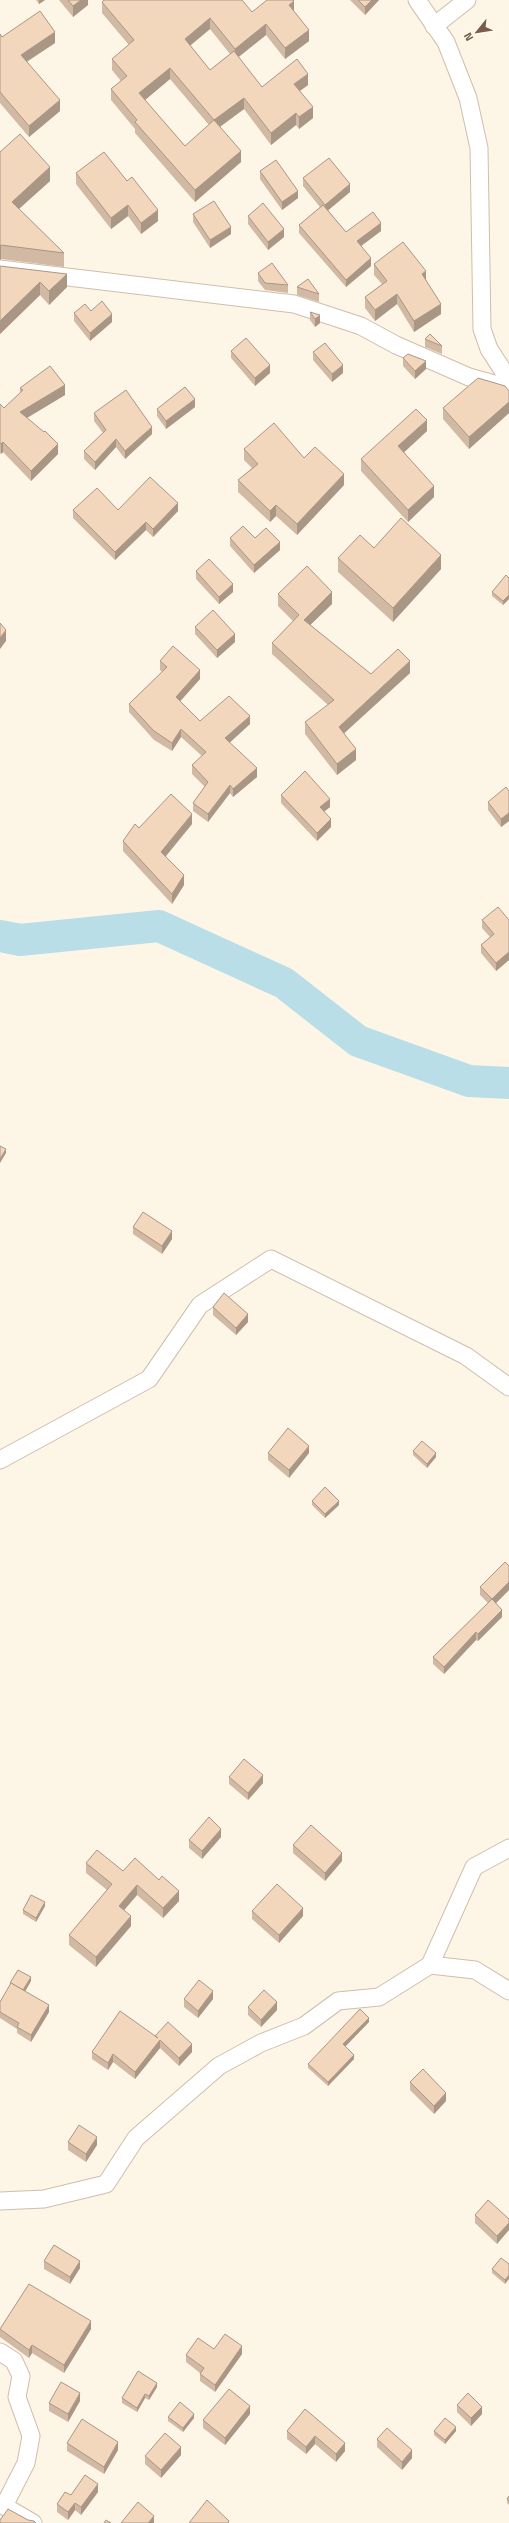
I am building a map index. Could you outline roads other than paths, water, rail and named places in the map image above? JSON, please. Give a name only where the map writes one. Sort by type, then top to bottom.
[{"type":"street","points":[[417,0],[446,42],[468,98],[479,148],[482,329],[489,349],[509,380]]},
{"type":"street","points":[[434,26],[467,0]]},
{"type":"street","points":[[0,269],[294,304],[361,326],[396,345],[469,377],[509,388]]},
{"type":"street","points":[[0,1460],[149,1379],[200,1305],[271,1259],[466,1356],[509,1387]]},
{"type":"street","points":[[0,2201],[44,2199],[106,2184],[136,2138],[219,2066],[261,2043],[304,2026],[338,2001],[379,1997],[430,1965],[474,1867],[509,1848]]},
{"type":"street","points":[[430,1965],[475,1970],[509,1991]]},
{"type":"street","points":[[0,2352],[14,2361],[20,2376],[17,2397],[31,2436],[26,2463],[4,2506],[33,2523]]},
{"type":"waterway","points":[[0,936],[20,940],[159,926],[284,983],[358,1041],[469,1081],[509,1083]]}]
